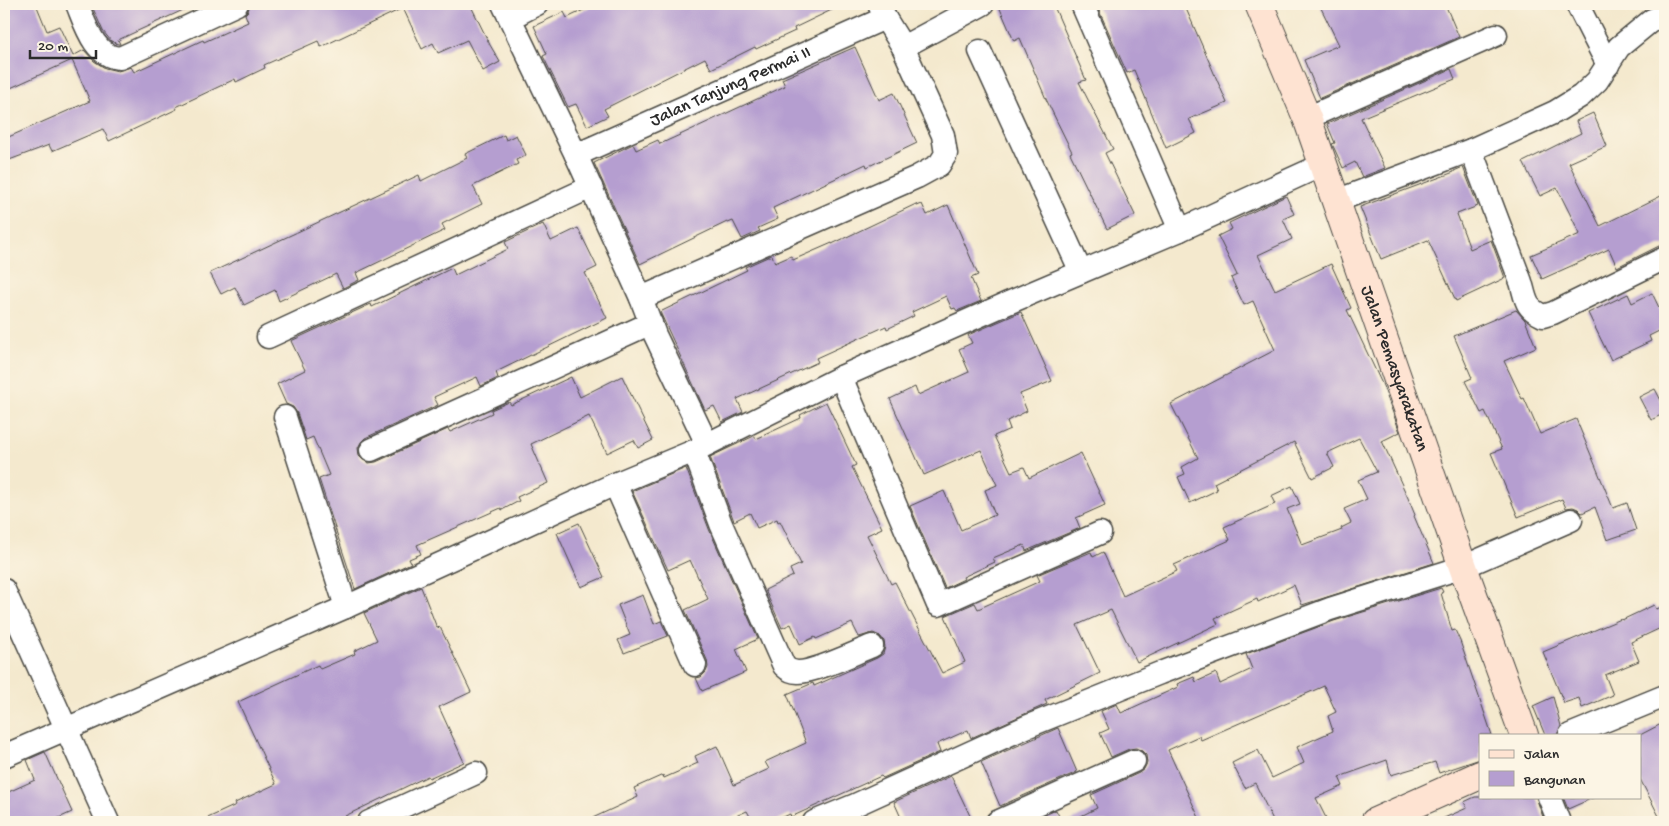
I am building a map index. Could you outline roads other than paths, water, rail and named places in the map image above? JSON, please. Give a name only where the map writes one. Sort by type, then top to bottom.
[{"type":"street","points":[[77,4],[92,38],[105,54],[112,58],[120,58],[237,4]]},
{"type":"street","points":[[538,4],[506,11],[576,155],[641,298],[700,448],[721,524],[784,666],[789,670],[797,672],[810,670],[872,646]]},
{"type":"street","points":[[903,47],[983,4]]},
{"type":"street","points":[[1082,4],[1180,230]]},
{"type":"street","name":"Jalan Pemasyarakatan","points":[[1259,4],[1307,118],[1463,567],[1524,734]]},
{"type":"street","points":[[1577,4],[1608,64]]},
{"type":"street","points":[[641,298],[917,177],[939,165],[946,154],[943,135],[903,47],[882,11]]},
{"type":"street","name":"Jalan Tanjung Permai II","points":[[576,155],[882,11]]},
{"type":"street","points":[[1336,200],[1471,150],[1555,112],[1582,96],[1597,82],[1619,47],[1652,20],[1665,15]]},
{"type":"street","points":[[1307,118],[1496,35]]},
{"type":"street","points":[[980,51],[1081,272]]},
{"type":"street","points":[[1471,150],[1521,282],[1526,301],[1532,311],[1543,316],[1552,313],[1665,258]]},
{"type":"street","points":[[4,756],[346,607],[615,484],[700,448],[841,377],[1180,230],[1322,165]]},
{"type":"street","points":[[268,337],[591,187]]},
{"type":"street","points":[[371,450],[651,323]]},
{"type":"street","points":[[841,377],[938,605],[1100,533]]},
{"type":"street","points":[[285,417],[346,607]]},
{"type":"street","points":[[615,484],[695,665]]},
{"type":"street","points":[[814,822],[857,814],[1026,727],[1160,673],[1330,610],[1463,567],[1572,520]]},
{"type":"street","points":[[4,590],[108,822]]},
{"type":"street","points":[[1572,734],[1665,696]]},
{"type":"street","points":[[997,822],[1134,761]]},
{"type":"street","points":[[369,822],[476,773]]},
{"type":"street","points":[[1383,820],[1479,775]]},
{"type":"street","points":[[1549,798],[1559,822]]}]
